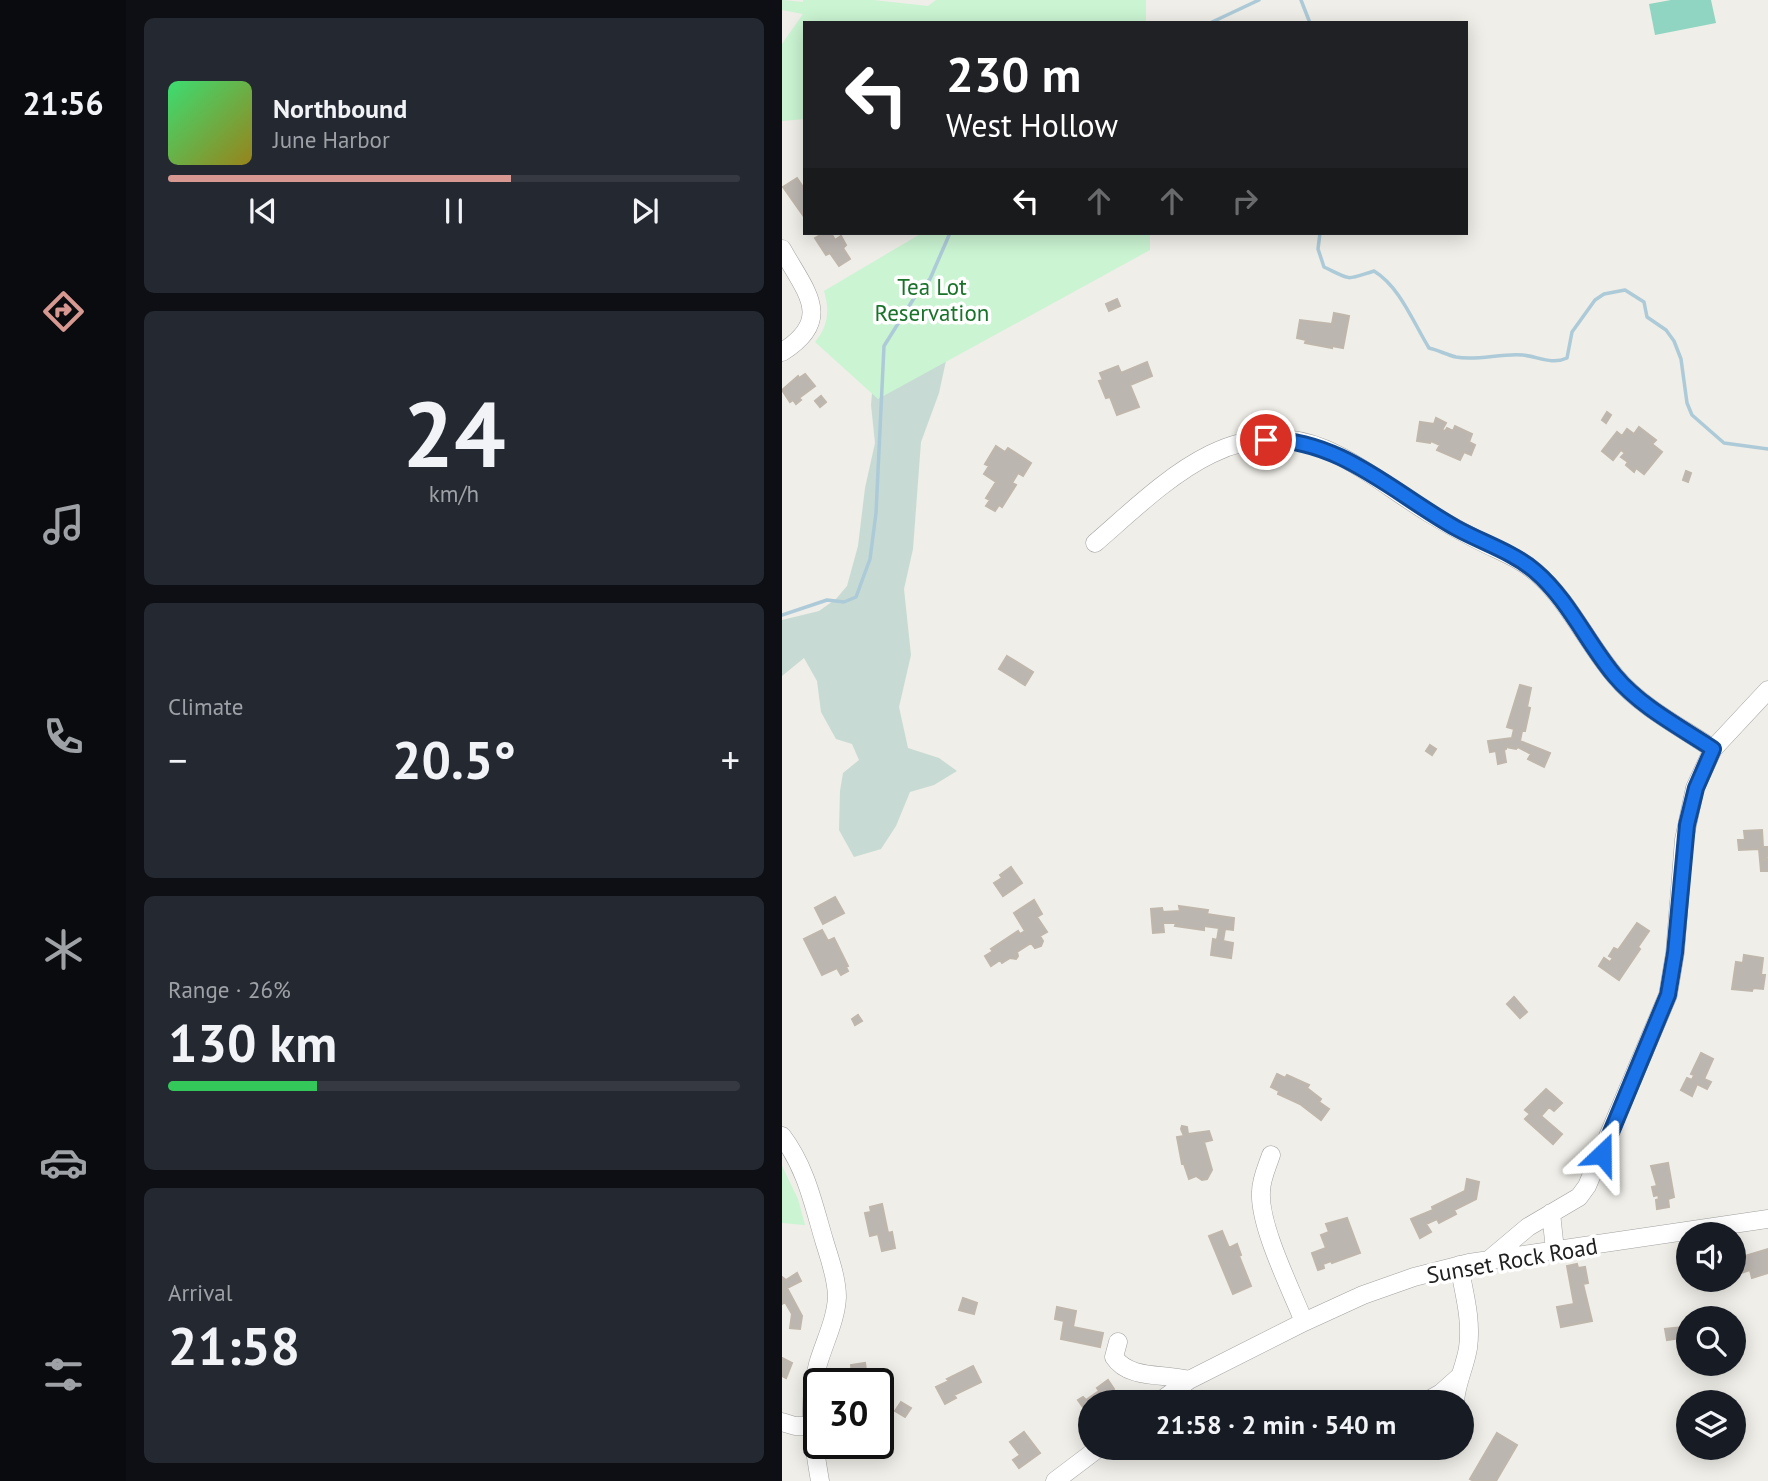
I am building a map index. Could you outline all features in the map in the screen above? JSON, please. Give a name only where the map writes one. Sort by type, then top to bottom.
[{"type":"street","points":[[782,249],[808,296],[812,311],[806,333],[782,352]]},
{"type":"street","points":[[1095,543],[1172,478],[1214,452],[1245,442],[1266,440],[1295,441],[1316,446],[1350,462],[1450,524],[1528,565],[1555,591],[1617,679],[1645,703],[1713,749]]},
{"type":"street","points":[[1490,1259],[1529,1227],[1579,1198],[1587,1186],[1666,1002],[1673,976],[1687,825],[1696,788],[1713,749],[1768,690]]},
{"type":"street","points":[[782,1136],[798,1160],[810,1189],[836,1289],[834,1311],[818,1368]]},
{"type":"street","points":[[1271,1155],[1262,1184],[1262,1209],[1266,1226],[1304,1322]]},
{"type":"street","points":[[1551,1213],[1555,1250]]},
{"type":"street","name":"Sunset Rock Road","points":[[1175,1390],[1189,1380],[1304,1322],[1382,1288],[1459,1265],[1768,1219]]},
{"type":"street","points":[[1457,1390],[1466,1354],[1469,1326],[1459,1265]]},
{"type":"street","points":[[1118,1342],[1114,1357],[1120,1366],[1132,1371],[1189,1380]]},
{"type":"street","points":[[1443,1390],[1459,1377]]},
{"type":"street","points":[[782,1422],[803,1426]]},
{"type":"street","points":[[816,1459],[820,1481]]},
{"type":"street","points":[[1055,1481],[1083,1460]]},
{"type":"shaded area","points":[[963,282],[939,393],[921,442],[913,549],[904,589],[911,655],[899,707],[908,748],[939,758],[957,771],[934,785],[910,792],[896,826],[881,849],[854,857],[839,830],[840,791],[843,773],[859,760],[852,744],[836,739],[821,712],[817,681],[804,658],[782,676],[782,620],[819,611],[836,599],[847,586],[858,546],[865,488],[875,443],[871,405],[877,336]]},
{"type":"green space","points":[[782,0],[873,0],[928,6],[936,0],[1146,0],[1146,21],[803,21],[803,119],[782,121],[782,44],[803,14],[782,10]]},
{"type":"green space","points":[[1671,0],[1711,0],[1716,23],[1655,35],[1649,4]]},
{"type":"green space","name":"Tea Lot Reservation","points":[[919,235],[1150,235],[1150,250],[878,399],[815,342],[827,318],[824,291]]},
{"type":"green space","points":[[782,1166],[798,1199],[805,1225],[782,1223]]},
{"type":"building","points":[[797,178],[803,187],[803,215],[783,187]]},
{"type":"building","points":[[832,235],[835,240],[841,236],[846,245],[843,248],[850,259],[839,266],[830,253],[826,255],[815,238]]},
{"type":"building","points":[[1117,299],[1120,306],[1109,311],[1106,304]]},
{"type":"building","points":[[1334,313],[1349,316],[1343,348],[1305,343],[1306,340],[1297,338],[1300,320],[1332,324]]},
{"type":"building","points":[[1147,362],[1152,376],[1130,385],[1139,407],[1117,415],[1110,397],[1106,398],[1099,381],[1103,380],[1100,373],[1118,366],[1121,373]]},
{"type":"building","points":[[805,374],[815,386],[799,398],[801,400],[796,404],[793,400],[790,402],[782,390],[798,376],[799,378]]},
{"type":"building","points":[[821,396],[826,402],[820,407],[815,401]]},
{"type":"building","points":[[1607,412],[1611,415],[1606,423],[1602,420]]},
{"type":"building","points":[[1436,418],[1446,423],[1442,430],[1447,428],[1453,431],[1455,426],[1472,434],[1469,442],[1475,445],[1471,455],[1464,452],[1460,460],[1437,450],[1440,445],[1431,441],[1417,441],[1420,422],[1434,424]]},
{"type":"building","points":[[1639,427],[1656,440],[1652,444],[1662,452],[1644,474],[1636,468],[1634,472],[1626,465],[1628,462],[1621,457],[1625,453],[1621,450],[1613,460],[1602,451],[1617,432],[1622,436],[1627,429],[1634,434]]},
{"type":"building","points":[[996,446],[1005,452],[1008,448],[1031,463],[1023,476],[1018,473],[1012,483],[1016,485],[1002,507],[999,505],[995,511],[986,506],[990,500],[986,498],[996,482],[984,474],[989,466],[985,464]]},
{"type":"building","points":[[1686,471],[1691,473],[1688,482],[1683,480]]},
{"type":"building","points":[[1007,656],[1033,672],[1025,685],[999,669]]},
{"type":"building","points":[[1520,685],[1531,688],[1527,707],[1530,708],[1520,741],[1550,753],[1544,767],[1528,759],[1531,754],[1518,747],[1506,747],[1506,762],[1498,764],[1496,751],[1490,752],[1488,741],[1512,738],[1514,729],[1507,727]]},
{"type":"building","points":[[1430,745],[1436,749],[1432,755],[1426,751]]},
{"type":"building","points":[[1762,830],[1763,847],[1767,847],[1767,857],[1764,859],[1768,859],[1768,871],[1761,871],[1759,849],[1739,850],[1738,840],[1745,840],[1744,831]]},
{"type":"building","points":[[1011,867],[1022,883],[1003,896],[994,883]]},
{"type":"building","points":[[835,897],[844,913],[823,924],[815,908]]},
{"type":"building","points":[[1034,900],[1042,914],[1037,917],[1047,932],[1040,936],[1043,941],[1041,946],[1035,948],[1031,943],[1017,952],[1016,959],[1010,958],[1002,963],[1000,960],[991,966],[985,956],[1018,931],[1020,934],[1025,931],[1014,913]]},
{"type":"building","points":[[1179,906],[1208,910],[1207,914],[1234,918],[1233,930],[1225,929],[1223,941],[1233,943],[1231,958],[1211,955],[1213,939],[1217,940],[1219,928],[1204,926],[1204,930],[1175,926],[1176,923],[1163,923],[1164,932],[1153,933],[1151,909],[1162,908],[1163,912],[1180,911]]},
{"type":"building","points":[[1637,923],[1649,931],[1619,980],[1599,966],[1604,958],[1610,962],[1613,958],[1609,956],[1614,948],[1618,950]]},
{"type":"building","points":[[822,930],[828,941],[834,938],[848,966],[848,971],[841,975],[837,968],[822,975],[804,939]]},
{"type":"building","points":[[1744,955],[1763,958],[1763,989],[1732,989],[1736,962],[1743,963]]},
{"type":"building","points":[[1514,997],[1527,1012],[1520,1018],[1507,1004]]},
{"type":"building","points":[[858,1015],[862,1021],[855,1025],[852,1019]]},
{"type":"building","points":[[1701,1053],[1713,1059],[1704,1079],[1711,1082],[1707,1089],[1697,1084],[1692,1096],[1681,1090],[1687,1078],[1692,1080],[1694,1075],[1691,1074]]},
{"type":"building","points":[[1277,1074],[1285,1078],[1287,1075],[1309,1085],[1307,1088],[1329,1109],[1321,1120],[1271,1087]]},
{"type":"building","points":[[1546,1089],[1562,1103],[1554,1111],[1549,1107],[1541,1116],[1562,1134],[1553,1144],[1525,1119],[1530,1114],[1525,1110]]},
{"type":"building","points":[[1182,1126],[1187,1127],[1188,1134],[1209,1131],[1212,1140],[1204,1142],[1212,1170],[1207,1179],[1202,1180],[1196,1176],[1189,1179],[1182,1164],[1177,1137],[1184,1136]]},
{"type":"building","points":[[1668,1163],[1674,1197],[1668,1199],[1669,1207],[1657,1209],[1656,1200],[1659,1199],[1658,1195],[1654,1196],[1652,1187],[1657,1186],[1651,1166]]},
{"type":"building","points":[[1467,1179],[1479,1182],[1476,1199],[1454,1210],[1456,1214],[1439,1223],[1437,1219],[1426,1224],[1431,1232],[1420,1238],[1411,1219],[1433,1210],[1432,1207],[1465,1191]]},
{"type":"building","points":[[882,1204],[888,1233],[892,1232],[895,1248],[882,1251],[878,1234],[870,1236],[865,1213],[871,1212],[870,1207]]},
{"type":"building","points":[[1347,1218],[1360,1253],[1323,1264],[1324,1268],[1318,1270],[1312,1253],[1326,1248],[1321,1235],[1329,1232],[1326,1224]]},
{"type":"building","points":[[1222,1231],[1229,1248],[1237,1244],[1251,1286],[1233,1294],[1209,1236]]},
{"type":"building","points":[[1768,1249],[1768,1273],[1752,1278],[1750,1270],[1746,1271],[1746,1256]]},
{"type":"building","points":[[1577,1264],[1578,1268],[1585,1267],[1588,1283],[1583,1284],[1592,1321],[1561,1327],[1557,1307],[1574,1304],[1567,1266]]},
{"type":"building","points":[[797,1273],[801,1281],[787,1288],[802,1316],[800,1329],[790,1328],[792,1314],[785,1302],[782,1304],[782,1277],[786,1280]]},
{"type":"building","points":[[963,1298],[977,1303],[974,1314],[959,1310]]},
{"type":"building","points":[[1057,1307],[1076,1311],[1073,1327],[1103,1333],[1100,1347],[1061,1339],[1064,1321],[1055,1319]]},
{"type":"building","points":[[1676,1328],[1676,1339],[1667,1340],[1665,1329]]},
{"type":"building","points":[[782,1358],[792,1363],[786,1378],[782,1376]]},
{"type":"building","points":[[865,1363],[866,1368],[851,1368],[851,1365]]},
{"type":"building","points":[[973,1366],[981,1382],[954,1395],[956,1398],[945,1404],[936,1387]]},
{"type":"building","points":[[1108,1380],[1114,1389],[1098,1390],[1097,1388]]},
{"type":"building","points":[[901,1402],[911,1408],[905,1417],[895,1411]]},
{"type":"building","points":[[1024,1432],[1040,1453],[1019,1468],[1013,1460],[1020,1455],[1010,1442]]},
{"type":"building","points":[[1497,1433],[1517,1445],[1496,1481],[1470,1479]]},
{"type":"waterway","points":[[1214,21],[1259,0]]},
{"type":"waterway","points":[[1301,0],[1309,21]]},
{"type":"waterway","points":[[782,615],[827,600],[844,602],[856,597],[870,559],[876,513],[884,346],[916,295],[930,279],[949,235]]},
{"type":"waterway","points":[[1320,235],[1318,249],[1324,267],[1349,278],[1374,271],[1399,296],[1429,348],[1456,357],[1523,355],[1556,361],[1567,358],[1572,332],[1595,300],[1604,294],[1625,290],[1644,302],[1647,317],[1666,330],[1674,341],[1681,359],[1687,403],[1692,415],[1724,443],[1768,449]]},
{"type":"route","points":[[1266,440],[1295,441],[1325,449],[1429,513],[1528,565],[1555,591],[1600,657],[1630,692],[1713,749],[1701,773],[1687,825],[1682,856],[1673,976],[1668,995],[1602,1154]]}]
